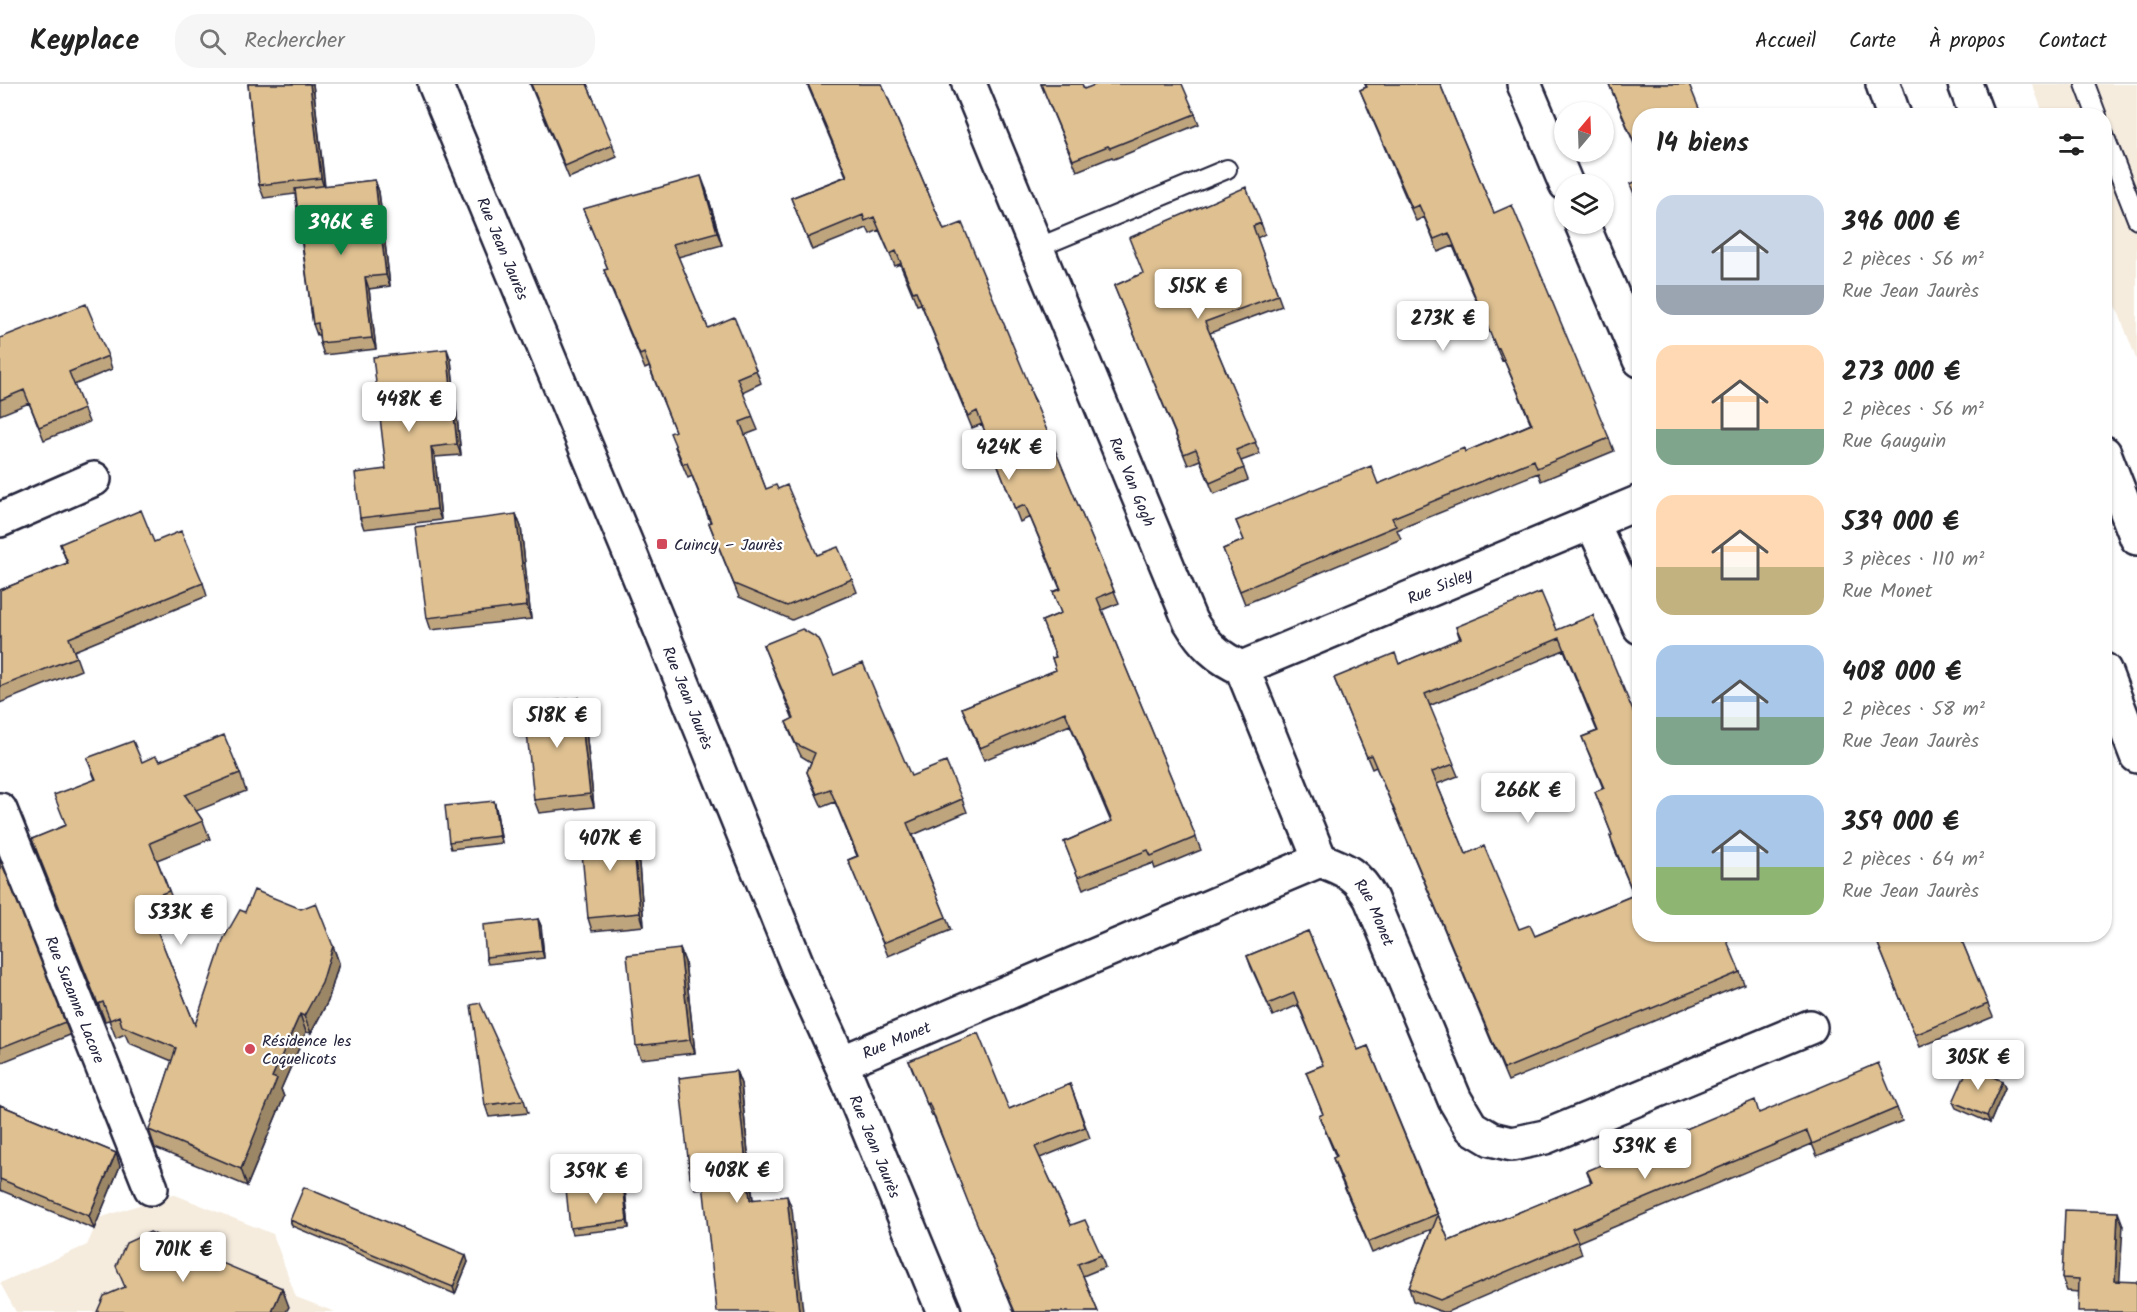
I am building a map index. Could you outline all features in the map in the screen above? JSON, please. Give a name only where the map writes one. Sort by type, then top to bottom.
[{"type":"main road","name":"Rue Jean Jaurès","points":[[435,84],[629,551],[800,972],[841,1063],[944,1312]]},
{"type":"main road","name":"Rue Van Gogh","points":[[969,84],[1190,621],[1199,636],[1213,651],[1228,662],[1242,668]]},
{"type":"main road","points":[[1524,84],[1562,174]]},
{"type":"main road","points":[[1882,84],[1891,108]]},
{"type":"main road","points":[[1965,84],[1974,108]]},
{"type":"main road","points":[[1586,234],[1632,341]]},
{"type":"main road","points":[[2112,474],[2137,538]]},
{"type":"main road","points":[[0,520],[94,479]]},
{"type":"main road","name":"Rue Sisley","points":[[1242,668],[1632,505]]},
{"type":"main road","points":[[1593,522],[1632,609]]},
{"type":"main road","points":[[1242,668],[1320,860]]},
{"type":"main road","points":[[2112,691],[2137,756]]},
{"type":"main road","name":"Rue Suzanne Lacore","points":[[0,810],[151,1188]]},
{"type":"main road","name":"Rue Monet","points":[[841,1063],[1320,860],[1353,875],[1364,886],[1455,1100],[1471,1127],[1491,1139],[1512,1144],[1545,1137],[1810,1027]]},
{"type":"lane","points":[[2085,84],[2094,108]]},
{"type":"lane","points":[[2112,155],[2137,219]]},
{"type":"lane","points":[[1037,248],[1227,169]]},
{"type":"shaded area","points":[[2032,84],[2137,84],[2137,361],[2112,295],[2112,108],[2041,108]]},
{"type":"shaded area","points":[[173,1194],[273,1234],[296,1297],[335,1312],[16,1312],[0,1283],[87,1245],[99,1218]]},
{"type":"building","points":[[248,84],[310,84],[321,178],[259,185]]},
{"type":"building","points":[[531,84],[587,84],[613,145],[565,166]]},
{"type":"building","points":[[808,84],[882,84],[944,230],[962,223],[1114,591],[1097,598],[1196,837],[1151,856],[1148,850],[1078,877],[1064,842],[1112,821],[1065,712],[980,748],[962,708],[1056,670],[1052,658],[1056,657],[1042,621],[1061,613],[1053,592],[1061,589],[1025,505],[1015,509],[977,411],[968,416],[916,291],[913,292],[896,251],[890,254],[874,217],[865,221],[863,215],[807,238],[791,198],[847,176]]},
{"type":"building","points":[[1041,84],[1082,84],[1084,89],[1097,84],[1182,84],[1195,114],[1110,148],[1108,146],[1073,160]]},
{"type":"building","points":[[1365,84],[1440,84],[1494,213],[1512,205],[1609,438],[1537,468],[1534,460],[1392,518],[1396,526],[1240,591],[1223,549],[1244,540],[1236,521],[1371,466],[1378,484],[1464,448],[1465,452],[1532,424],[1499,348],[1497,349],[1449,233],[1434,239],[1419,205],[1412,208],[1360,90],[1367,87]]},
{"type":"building","points":[[1609,84],[1689,84],[1699,108],[1632,108],[1632,137]]},
{"type":"building","points":[[701,176],[717,232],[673,244],[708,328],[734,317],[756,370],[737,378],[753,417],[740,422],[766,489],[776,485],[778,489],[787,485],[817,555],[838,547],[852,579],[787,606],[734,584],[687,463],[683,464],[670,433],[675,431],[644,353],[640,355],[604,270],[608,269],[583,209]]},
{"type":"building","points":[[375,180],[386,275],[365,277],[372,338],[320,343],[318,323],[313,324],[295,189]]},
{"type":"building","points":[[1246,187],[1261,223],[1253,226],[1278,295],[1205,322],[1256,442],[1236,450],[1244,468],[1210,483],[1196,449],[1184,454],[1114,286],[1143,273],[1129,238]]},
{"type":"building","points":[[86,304],[108,356],[69,372],[84,409],[39,427],[24,390],[0,400],[0,338]]},
{"type":"building","points":[[447,349],[457,444],[431,447],[437,509],[360,518],[355,473],[386,469],[373,357]]},
{"type":"building","points":[[141,510],[154,542],[181,531],[203,583],[69,638],[76,657],[0,687],[0,590],[68,563],[60,544]]},
{"type":"building","points":[[516,514],[527,606],[427,618],[415,527]]},
{"type":"building","points":[[1541,592],[1557,630],[1593,615],[1632,709],[1632,890],[1595,792],[1604,788],[1582,737],[1598,731],[1560,638],[1425,694],[1454,764],[1432,772],[1466,854],[1484,846],[1519,929],[1530,925],[1535,936],[1632,896],[1632,942],[1727,942],[1740,972],[1504,1069],[1371,755],[1367,757],[1334,678],[1395,653],[1399,664],[1461,638],[1456,627]]},
{"type":"building","points":[[802,629],[819,639],[834,675],[863,663],[911,776],[946,762],[962,799],[907,823],[946,917],[883,943],[848,860],[858,856],[830,789],[817,794],[807,772],[815,753],[796,744],[786,722],[794,718],[763,645]]},
{"type":"building","points":[[579,698],[590,794],[534,800],[524,704]]},
{"type":"building","points":[[224,735],[240,773],[185,795],[203,821],[150,843],[169,891],[145,900],[195,1025],[224,938],[240,910],[245,912],[254,890],[301,909],[316,903],[333,946],[322,983],[304,1016],[300,1014],[272,1077],[277,1079],[241,1169],[149,1130],[176,1048],[122,1026],[119,1016],[110,1020],[103,1002],[98,1004],[32,839],[66,825],[54,795],[96,779],[87,758],[133,741],[142,762],[155,756],[160,761]]},
{"type":"building","points":[[494,801],[499,836],[449,842],[445,806]]},
{"type":"building","points":[[632,827],[640,913],[588,918],[580,832]]},
{"type":"building","points":[[0,859],[65,1022],[0,1048]]},
{"type":"building","points":[[538,919],[542,951],[486,957],[483,925]]},
{"type":"building","points":[[1308,931],[1358,1050],[1368,1046],[1437,1214],[1368,1242],[1333,1158],[1337,1156],[1319,1116],[1323,1114],[1306,1072],[1323,1065],[1294,993],[1268,1004],[1247,956]]},
{"type":"building","points":[[1877,942],[1962,942],[1988,1004],[1915,1035]]},
{"type":"building","points":[[680,949],[690,1040],[636,1046],[627,955]]},
{"type":"building","points":[[480,1003],[524,1100],[485,1105],[471,1005]]},
{"type":"building","points":[[978,1033],[1009,1109],[1070,1084],[1085,1127],[1035,1147],[1071,1225],[1085,1220],[1101,1255],[1078,1264],[1098,1312],[1015,1312],[929,1103],[927,1104],[909,1061]]},
{"type":"building","points":[[1878,1063],[1897,1108],[1812,1144],[1807,1131],[1572,1229],[1578,1241],[1440,1300],[1409,1288],[1438,1215],[1449,1241],[1592,1182],[1587,1171],[1755,1100],[1759,1113]]},
{"type":"building","points":[[1969,1066],[2002,1081],[1987,1116],[1953,1102]]},
{"type":"building","points":[[736,1071],[750,1200],[787,1196],[799,1312],[717,1312],[702,1174],[690,1176],[679,1078]]},
{"type":"building","points":[[0,1105],[116,1153],[89,1216],[0,1179]]},
{"type":"building","points":[[623,1183],[627,1221],[570,1228],[566,1189]]},
{"type":"building","points":[[304,1187],[466,1255],[453,1287],[290,1220]]},
{"type":"building","points":[[2065,1210],[2118,1212],[2115,1281],[2137,1282],[2137,1312],[2078,1312],[2079,1279],[2062,1278]]},
{"type":"building","points":[[150,1232],[174,1243],[182,1264],[203,1255],[282,1288],[272,1312],[97,1312],[104,1296],[125,1287],[116,1266],[126,1243]]},
{"type":"place","name":"Cuincy – Jaurès","points":[[662,544]]},
{"type":"place","name":"Résidence les Coquelicots","points":[[250,1049]]}]
